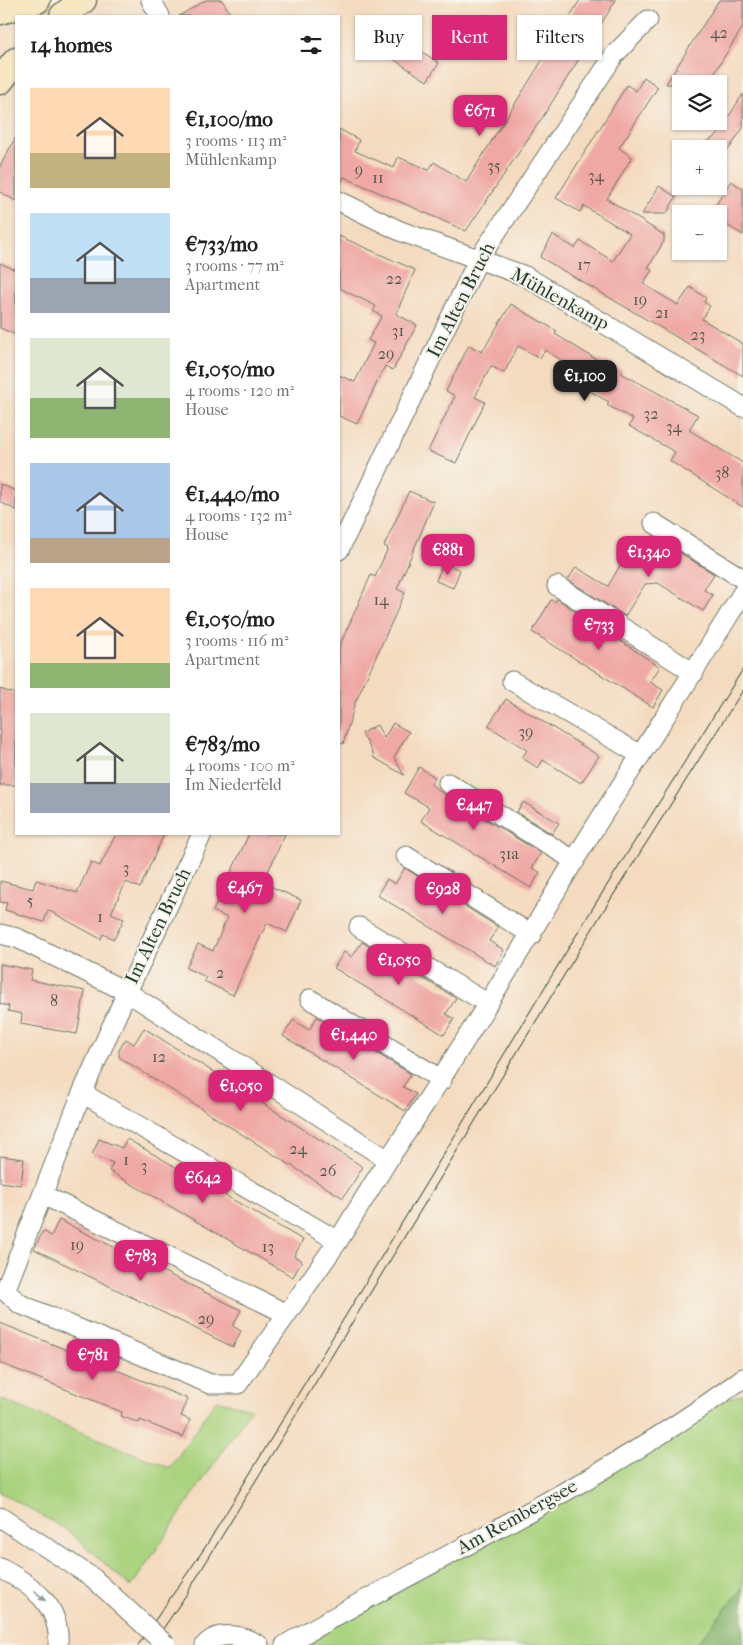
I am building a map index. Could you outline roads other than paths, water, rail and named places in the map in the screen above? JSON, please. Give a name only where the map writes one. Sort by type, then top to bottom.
[{"type":"main road","points":[[0,11],[36,0]]},
{"type":"main road","points":[[64,15],[83,0]]},
{"type":"main road","points":[[0,81],[15,61]]},
{"type":"street","points":[[151,0],[159,15]]},
{"type":"street","name":"Im Alten Bruch","points":[[340,548],[478,260],[615,54],[648,20]]},
{"type":"street","name":"Mühlenkamp","points":[[340,201],[400,231],[526,276],[743,406]]},
{"type":"street","points":[[654,523],[743,579]]},
{"type":"street","points":[[557,586],[694,673]]},
{"type":"street","points":[[43,1195],[287,1314],[338,1241],[388,1160],[442,1080],[487,1003],[532,935],[574,861],[694,673],[743,592]]},
{"type":"street","points":[[512,682],[641,755]]},
{"type":"street","points":[[448,783],[574,861]]},
{"type":"street","name":"Im Alten Bruch","points":[[202,835],[126,992],[82,1093],[5,1291],[20,1304],[210,1384],[238,1384],[287,1314]]},
{"type":"street","points":[[406,856],[532,935]]},
{"type":"street","points":[[359,927],[487,1003]]},
{"type":"street","points":[[0,934],[17,938],[126,992],[388,1160]]},
{"type":"street","points":[[310,999],[442,1080]]},
{"type":"street","points":[[82,1093],[338,1241]]},
{"type":"street","name":"Am Rembergsee","points":[[285,1645],[636,1450],[707,1405],[743,1378]]},
{"type":"street","points":[[0,1517],[93,1578],[166,1645]]},
{"type":"street","points":[[0,1568],[44,1598],[53,1613],[59,1630],[58,1645]]},
{"type":"street","points":[[206,1645],[210,1640],[228,1635],[249,1639],[259,1645]]},
{"type":"tram line","points":[[138,1645],[206,1546],[594,906],[743,669]]},
{"type":"tram line","points":[[152,1645],[186,1595],[602,913],[743,690]]}]
